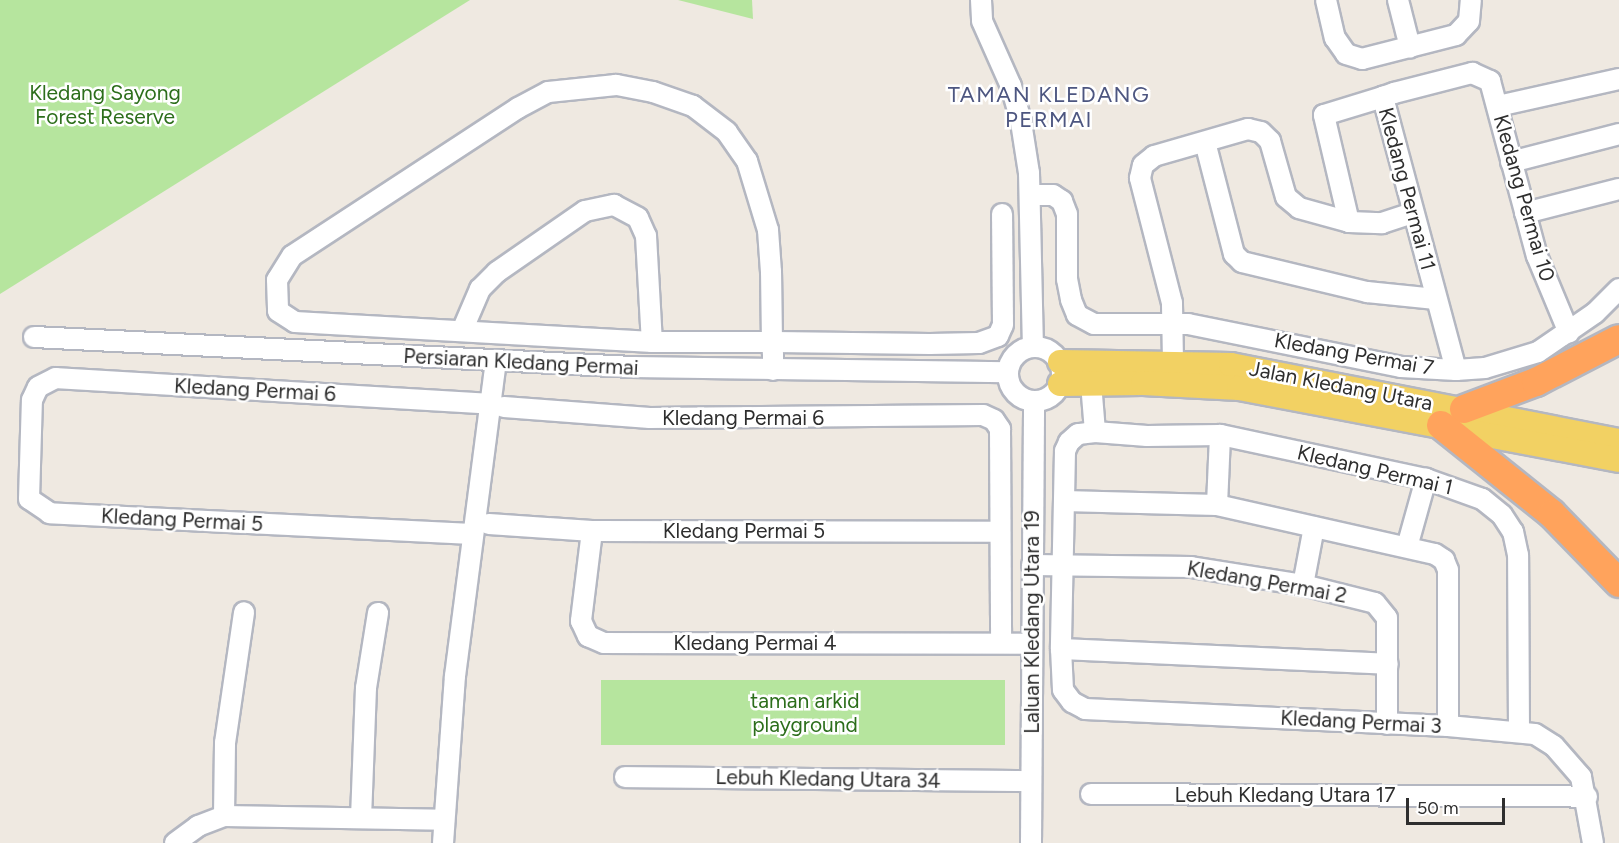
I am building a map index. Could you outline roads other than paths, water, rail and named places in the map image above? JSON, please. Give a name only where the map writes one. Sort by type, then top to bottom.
[{"type":"highway","points":[[1464,409],[1566,368],[1619,339]]},
{"type":"highway","points":[[1441,425],[1552,513],[1619,583]]},
{"type":"main road","name":"Jalan Kledang Utara","points":[[1060,373],[1173,362],[1231,365],[1619,441]]},
{"type":"main road","name":"Jalan Kledang Utara","points":[[1060,373],[1091,383],[1239,388],[1619,459]]},
{"type":"street","points":[[981,0],[982,21],[1011,86],[1021,122],[1032,195],[1033,346]]},
{"type":"street","points":[[1326,0],[1335,38],[1346,54],[1362,59],[1456,34],[1469,21],[1471,0]]},
{"type":"street","points":[[1398,0],[1410,46]]},
{"type":"street","name":"Kledang Permai 11","points":[[1456,370],[1412,213],[1383,97],[1472,73]]},
{"type":"street","name":"Kledang Permai 10","points":[[1472,73],[1490,81],[1537,256],[1569,333]]},
{"type":"street","points":[[1498,106],[1619,79]]},
{"type":"street","points":[[773,370],[772,342],[768,230],[747,161],[727,132],[693,106],[653,92],[616,85],[549,92],[518,108],[292,256],[277,280],[278,311],[295,322],[652,342],[772,342],[990,342],[1003,326],[1002,214]]},
{"type":"street","points":[[1349,222],[1324,115],[1383,97]]},
{"type":"street","points":[[1173,362],[1173,323],[1166,270],[1140,178],[1143,165],[1154,156],[1248,129],[1261,132],[1270,141],[1286,197],[1299,207],[1349,222],[1382,224],[1412,213]]},
{"type":"street","points":[[1511,162],[1619,134]]},
{"type":"street","points":[[1205,142],[1234,254],[1242,262],[1367,292],[1436,299]]},
{"type":"street","points":[[1525,213],[1619,189]]},
{"type":"street","name":"Kledang Permai 7","points":[[1032,195],[1053,195],[1062,201],[1068,214],[1067,279],[1077,315],[1094,324],[1118,327],[1173,323],[1401,366],[1456,370],[1512,362],[1538,352],[1569,333],[1619,290]]},
{"type":"street","points":[[462,331],[480,289],[497,272],[585,212],[614,205],[638,218],[646,236],[652,342]]},
{"type":"street","name":"Persiaran Kledang Permai","points":[[34,338],[496,362],[773,370],[1007,372]]},
{"type":"street","points":[[1033,346],[1049,350],[1060,373],[1050,397],[1034,401],[1014,392],[1007,372],[1018,352],[1033,346]]},
{"type":"street","points":[[443,843],[443,819],[472,534],[497,406],[496,362]]},
{"type":"street","name":"Kledang Permai 6","points":[[56,378],[650,418],[983,416],[994,420],[1000,429],[1000,532]]},
{"type":"street","name":"Kledang Permai 5","points":[[56,378],[38,387],[32,400],[29,467],[30,499],[50,513],[472,534]]},
{"type":"street","points":[[1091,383],[1095,432],[1078,434],[1065,451],[1061,649],[1388,664]]},
{"type":"street","name":"Laluan Kledang Utara 19","points":[[1031,843],[1034,401]]},
{"type":"street","name":"Kledang Permai 1","points":[[1095,432],[1147,436],[1220,435],[1426,479],[1482,499],[1502,515],[1513,532],[1518,555],[1519,731]]},
{"type":"street","points":[[1217,505],[1220,435]]},
{"type":"street","points":[[1407,547],[1426,479]]},
{"type":"street","points":[[1064,501],[1217,505],[1435,554],[1444,560],[1448,570],[1448,726]]},
{"type":"street","name":"Kledang Permai 5","points":[[489,524],[592,531],[1000,532]]},
{"type":"street","points":[[1303,585],[1314,527]]},
{"type":"street","name":"Kledang Permai 4","points":[[592,531],[581,621],[588,636],[604,643],[1032,644]]},
{"type":"street","points":[[1000,532],[1001,643]]},
{"type":"street","name":"Kledang Permai 2","points":[[1032,565],[1191,567],[1303,585],[1375,603],[1384,609],[1388,664],[1387,724]]},
{"type":"street","points":[[224,816],[225,743],[244,612]]},
{"type":"street","points":[[361,818],[366,688],[378,613]]},
{"type":"street","name":"Kledang Permai 3","points":[[1061,649],[1063,690],[1072,702],[1085,709],[1448,726],[1535,734],[1554,746],[1581,777],[1587,797],[1593,843]]},
{"type":"street","name":"Lebuh Kledang Utara 34","points":[[625,777],[1031,781]]},
{"type":"street","name":"Lebuh Kledang Utara 17","points":[[1091,794],[1587,797]]},
{"type":"street","points":[[175,843],[198,826],[224,816],[443,819]]},
{"type":"district","name":"TAMAN KLEDANG PERMAI","points":[[1049,106]]},
{"type":"park label","name":"Kledang Sayong Forest Reserve","points":[[105,105]]},
{"type":"park label","name":"taman arkid playground","points":[[805,713]]}]
